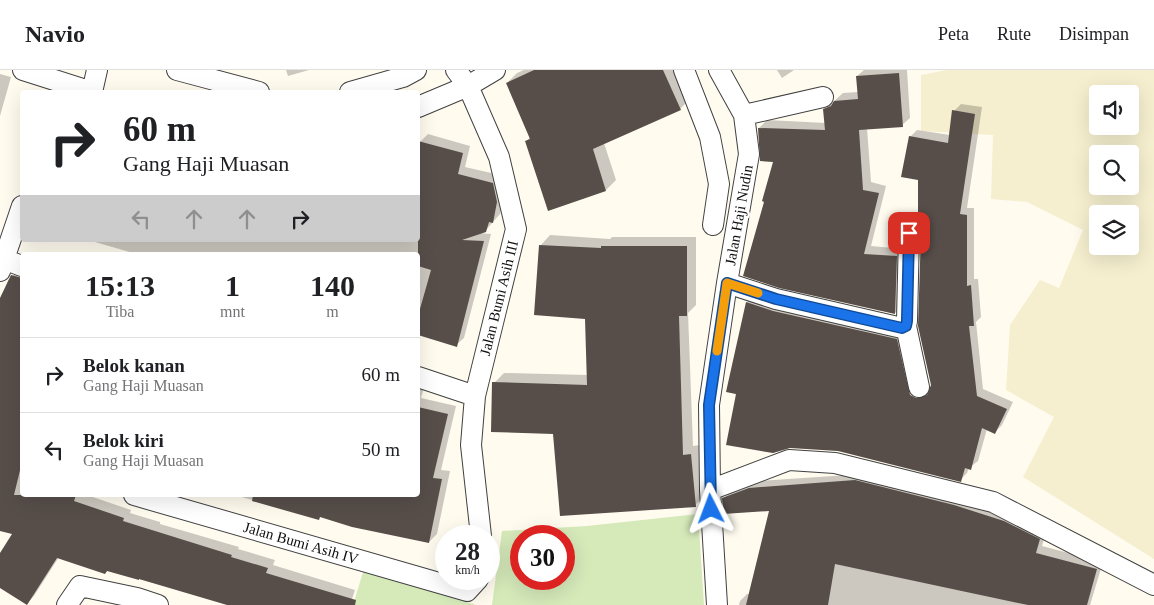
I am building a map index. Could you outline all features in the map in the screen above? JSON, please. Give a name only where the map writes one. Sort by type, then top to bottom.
[{"type":"street","points":[[23,70],[87,90]]},
{"type":"street","points":[[92,90],[97,70]]},
{"type":"street","points":[[177,70],[252,90]]},
{"type":"street","points":[[357,90],[403,77],[416,70]]},
{"type":"street","name":"Jalan Bumi Asih III","points":[[456,70],[468,86],[499,157],[516,229],[475,396],[471,445],[481,525]]},
{"type":"street","points":[[420,106],[468,86],[495,70]]},
{"type":"street","points":[[684,70],[710,137],[719,184],[713,225]]},
{"type":"street","name":"Jalan Haji Nudin","points":[[717,605],[710,490],[709,405],[749,154],[744,115],[719,70]]},
{"type":"street","points":[[744,115],[823,97]]},
{"type":"street","points":[[20,212],[2,265],[20,266]]},
{"type":"street","points":[[909,233],[906,326],[919,387]]},
{"type":"street","points":[[727,283],[776,299],[902,328],[906,326]]},
{"type":"street","points":[[420,379],[475,396]]},
{"type":"street","points":[[710,490],[789,460],[835,463],[993,502],[1154,585]]},
{"type":"street","name":"Jalan Bumi Asih IV","points":[[142,497],[435,575]]},
{"type":"street","points":[[67,605],[80,586],[137,598],[158,605]]},
{"type":"shaded area","points":[[947,70],[1154,70],[1154,559],[1023,477],[1054,417],[1006,390],[1010,325],[1040,280],[1059,288],[1083,230],[1027,202],[991,199],[993,135],[921,131],[921,75]]},
{"type":"green space","points":[[698,514],[704,605],[492,605],[494,590],[500,590],[502,531],[510,531],[510,590],[575,590],[575,527]]},
{"type":"green space","points":[[364,569],[476,605],[353,605]]},
{"type":"building","points":[[534,70],[663,70],[681,110],[593,149],[606,191],[548,211],[525,141],[530,139],[506,83]]},
{"type":"building","points":[[899,73],[903,127],[859,130],[863,190],[879,193],[864,254],[897,256],[895,314],[779,288],[743,276],[773,162],[760,161],[758,128],[825,130],[823,109],[831,106],[834,101],[858,99],[856,76]]},
{"type":"building","points":[[952,110],[975,114],[960,214],[967,215],[967,286],[971,285],[974,326],[969,326],[977,396],[1007,409],[995,434],[982,428],[971,470],[965,468],[961,482],[838,451],[790,448],[773,453],[726,445],[736,394],[726,392],[746,302],[773,311],[897,339],[910,395],[916,398],[927,395],[931,385],[918,326],[921,233],[918,226],[918,180],[901,177],[909,136],[948,143]]},
{"type":"building","points":[[420,142],[463,153],[458,174],[493,183],[497,202],[493,223],[489,222],[486,232],[462,240],[484,241],[457,347],[420,336],[420,309],[431,270],[420,267],[420,252],[418,252],[418,242],[420,242]]},
{"type":"building","points":[[539,245],[601,248],[601,246],[687,246],[687,316],[679,316],[683,455],[691,454],[696,507],[560,516],[553,434],[491,432],[492,382],[587,385],[585,319],[534,315]]},
{"type":"building","points":[[11,275],[20,277],[20,470],[14,495],[20,495],[20,497],[75,497],[74,501],[124,518],[123,521],[268,568],[266,573],[356,600],[355,605],[227,605],[139,579],[107,571],[105,574],[57,558],[27,605],[0,588],[0,553],[12,534],[0,531],[0,298]]},
{"type":"building","points":[[420,407],[448,414],[433,478],[442,479],[429,543],[352,527],[320,517],[319,520],[252,501],[253,497],[420,497]]},
{"type":"building","points":[[855,480],[954,505],[1004,521],[1040,539],[1036,553],[1097,569],[1087,605],[1028,605],[835,564],[828,605],[746,605],[769,511],[723,514],[722,498],[749,488]]},
{"type":"slow traffic","points":[[717,351],[727,283],[758,293]]},
{"type":"route","points":[[711,509],[709,405],[727,283],[776,299],[814,306],[902,328],[906,326],[907,321],[909,233]]}]
